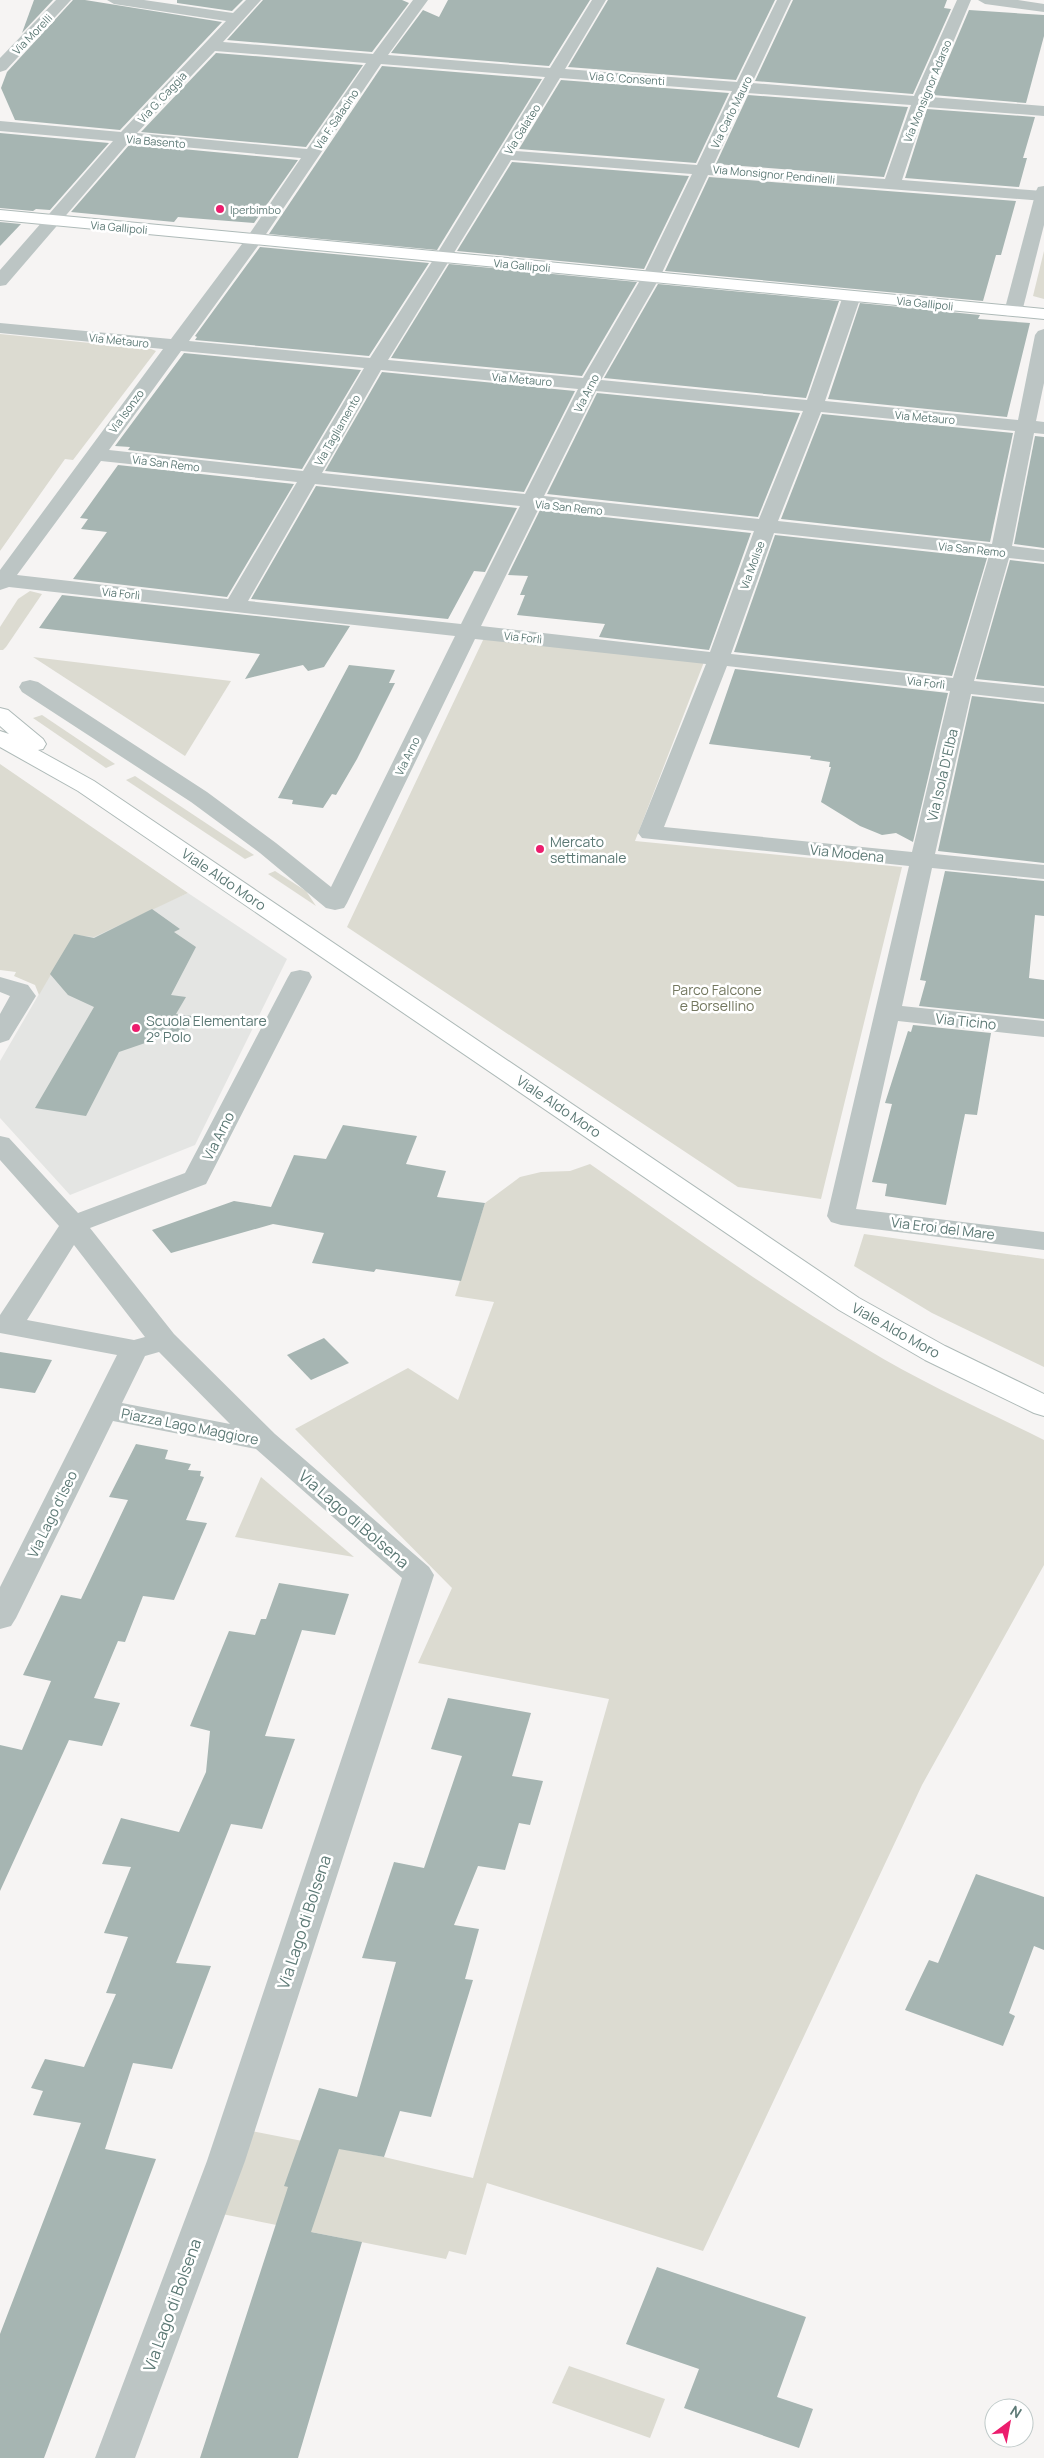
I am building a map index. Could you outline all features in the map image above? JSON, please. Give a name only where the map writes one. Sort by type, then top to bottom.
[{"type":"main road","name":"Via Gallipoli","points":[[0,216],[1044,314]]},
{"type":"main road","name":"Viale Aldo Moro","points":[[0,715],[86,786]]},
{"type":"main road","name":"Viale Aldo Moro","points":[[0,738],[86,786],[849,1304],[936,1353],[1044,1406]]},
{"type":"street","name":"Via Morelli","points":[[0,67],[64,0]]},
{"type":"street","points":[[114,0],[235,18]]},
{"type":"street","name":"Via G. Caggia","points":[[0,281],[124,138],[254,0]]},
{"type":"street","name":"Via F. Salacino","points":[[254,239],[376,60],[422,0]]},
{"type":"street","name":"Via Galateo","points":[[444,257],[557,73],[599,0]]},
{"type":"street","name":"Via Carlo Mauro","points":[[651,277],[784,0]]},
{"type":"street","name":"Via Monsignor Adarso","points":[[892,184],[920,101],[964,0]]},
{"type":"street","points":[[985,0],[1044,8]]},
{"type":"street","name":"Via G. Consenti","points":[[210,46],[376,60],[744,86],[1044,111]]},
{"type":"street","name":"Via Basento","points":[[0,126],[312,154]]},
{"type":"street","name":"Via Monsignor Pendinelli","points":[[506,155],[1043,194]]},
{"type":"street","points":[[1013,312],[1043,194]]},
{"type":"street","name":"Via Isonzo","points":[[1,582],[254,239]]},
{"type":"street","name":"Via Tagliamento","points":[[234,606],[375,365],[444,257]]},
{"type":"street","name":"Via Arno","points":[[30,687],[199,797],[268,848],[335,903],[589,385],[651,277]]},
{"type":"street","name":"Via Molise","points":[[650,833],[719,658],[766,527],[814,406],[852,296]]},
{"type":"street","name":"Via Metauro","points":[[0,328],[1035,427]]},
{"type":"street","name":"Via Isola D'Elba","points":[[841,1216],[962,686],[1035,427],[1044,335]]},
{"type":"street","name":"Via San Remo","points":[[94,454],[532,503],[1044,556]]},
{"type":"street","name":"Via Forlì","points":[[1,582],[719,658],[1044,695]]},
{"type":"street","name":"Via Modena","points":[[650,833],[1044,872]]},
{"type":"street","name":"Via Arno","points":[[72,1225],[196,1178],[300,977]]},
{"type":"street","points":[[0,984],[19,990],[23,996],[22,1001],[0,1035]]},
{"type":"street","name":"Via Ticino","points":[[888,1012],[1044,1029]]},
{"type":"street","name":"Piazza Lago Maggiore","points":[[0,1144],[72,1225],[164,1341],[265,1441]]},
{"type":"street","name":"Via Eroi del Mare","points":[[841,1216],[1044,1241]]},
{"type":"street","points":[[72,1225],[4,1324],[134,1349],[164,1341]]},
{"type":"street","name":"Piazza Lago Maggiore","points":[[134,1349],[104,1409],[265,1441]]},
{"type":"street","name":"Via Lago d'Iseo","points":[[0,1618],[104,1409]]},
{"type":"street","name":"Via Lago di Bolsena","points":[[115,2458],[226,2160],[418,1575],[265,1441]]},
{"type":"shaded area","name":"Scuola Elementare 2° Polo","points":[[188,893],[287,959],[195,1145],[70,1195],[0,1118],[0,1061],[74,934],[152,909]]},
{"type":"green space","points":[[1044,251],[1044,299],[1033,296]]},
{"type":"green space","points":[[0,334],[156,351],[73,460],[65,459],[0,551]]},
{"type":"green space","points":[[30,591],[42,594],[6,647],[0,650],[0,627],[18,599]]},
{"type":"green space","name":"Parco Falcone e Borsellino","points":[[484,638],[704,662],[635,841],[902,867],[821,1199],[738,1187],[347,927]]},
{"type":"green space","points":[[33,657],[231,681],[185,756]]},
{"type":"green space","points":[[42,715],[115,764],[106,768],[33,718]]},
{"type":"green space","points":[[0,764],[188,893],[94,937],[74,935],[39,995],[35,985],[14,976],[16,972],[0,970]]},
{"type":"green space","points":[[135,776],[254,855],[245,859],[126,780]]},
{"type":"green space","points":[[275,871],[306,891],[316,906],[268,874]]},
{"type":"green space","points":[[590,1164],[726,1259],[830,1327],[909,1373],[1044,1440],[1044,1565],[922,1785],[703,2251],[487,2183],[466,2255],[449,2251],[446,2259],[222,2214],[251,2131],[384,2157],[473,2178],[609,1699],[418,1663],[452,1588],[295,1429],[408,1368],[458,1400],[494,1302],[455,1296],[485,1203],[520,1177],[541,1172],[570,1171]]},
{"type":"green space","points":[[864,1234],[1044,1259],[1044,1367],[932,1313],[854,1266]]},
{"type":"green space","points":[[261,1477],[354,1557],[235,1537]]},
{"type":"green space","points":[[569,2366],[665,2399],[650,2438],[552,2403]]},
{"type":"building","points":[[34,0],[53,0],[22,33]]},
{"type":"building","points":[[73,0],[85,0],[222,22],[120,130],[15,120],[1,88],[7,72]]},
{"type":"building","points":[[177,0],[243,0],[232,11],[177,3]]},
{"type":"building","points":[[263,0],[402,0],[409,3],[372,52],[227,40]]},
{"type":"building","points":[[448,0],[590,0],[549,66],[391,53],[423,10],[439,17]]},
{"type":"building","points":[[608,0],[775,0],[736,80],[568,67]]},
{"type":"building","points":[[793,0],[947,0],[944,8],[951,9],[913,94],[755,81]]},
{"type":"building","points":[[969,10],[1044,15],[1044,36],[1026,103],[933,95]]},
{"type":"building","points":[[216,53],[363,65],[306,147],[141,132]]},
{"type":"building","points":[[382,66],[542,79],[437,250],[269,234]]},
{"type":"building","points":[[561,80],[729,93],[696,163],[519,149]]},
{"type":"building","points":[[748,95],[908,107],[884,177],[716,164]]},
{"type":"building","points":[[927,109],[1035,117],[1023,158],[1027,158],[1019,187],[905,178]]},
{"type":"building","points":[[0,133],[109,143],[50,210],[36,209],[33,211],[0,208]]},
{"type":"building","points":[[130,144],[298,160],[254,223],[178,217],[174,222],[71,212]]},
{"type":"building","points":[[512,162],[689,176],[644,269],[457,251]]},
{"type":"building","points":[[709,177],[1016,201],[1001,255],[996,255],[983,301],[665,271]]},
{"type":"building","points":[[0,222],[21,224],[0,246]]},
{"type":"building","points":[[260,247],[429,263],[369,356],[195,340],[197,337],[195,336]]},
{"type":"building","points":[[449,264],[637,282],[582,376],[391,358]]},
{"type":"building","points":[[658,284],[839,301],[806,398],[604,378]]},
{"type":"building","points":[[860,303],[980,315],[978,319],[1030,323],[1007,417],[828,399]]},
{"type":"building","points":[[184,353],[361,370],[302,469],[128,450],[130,447],[115,446]]},
{"type":"building","points":[[382,372],[575,391],[524,492],[325,471]]},
{"type":"building","points":[[597,393],[800,413],[758,517],[547,494]]},
{"type":"building","points":[[822,414],[1013,433],[990,542],[781,519]]},
{"type":"building","points":[[1035,436],[1044,437],[1044,548],[1014,544]]},
{"type":"building","points":[[118,465],[294,484],[227,597],[73,579],[107,532],[81,529],[88,519],[80,518]]},
{"type":"building","points":[[316,486],[517,508],[485,572],[474,571],[448,619],[251,599]]},
{"type":"building","points":[[540,510],[751,533],[709,650],[599,637],[605,624],[517,615],[525,595],[520,595],[528,576],[508,575]]},
{"type":"building","points":[[775,535],[987,558],[952,676],[734,652]]},
{"type":"building","points":[[1010,560],[1044,564],[1044,686],[976,679]]},
{"type":"building","points":[[62,595],[350,626],[324,667],[308,671],[303,665],[245,679],[260,654],[39,628]]},
{"type":"building","points":[[349,665],[395,670],[389,683],[395,683],[357,759],[336,795],[332,794],[323,808],[292,804],[293,800],[278,798]]},
{"type":"building","points":[[735,669],[948,693],[913,842],[896,833],[882,835],[860,826],[821,802],[831,767],[829,767],[830,762],[810,759],[811,756],[709,744]]},
{"type":"building","points":[[972,696],[1044,704],[1044,863],[938,851]]},
{"type":"building","points":[[945,871],[1044,881],[1044,916],[1035,915],[1029,978],[1044,980],[1044,1019],[919,1006],[926,981],[920,980]]},
{"type":"building","points":[[152,909],[180,929],[174,932],[196,947],[171,995],[186,997],[176,1014],[215,1019],[119,1052],[86,1116],[35,1108],[94,1007],[68,995],[50,974],[74,934],[94,938]]},
{"type":"building","points":[[913,1025],[991,1033],[977,1115],[965,1114],[946,1205],[885,1196],[887,1184],[872,1182],[892,1104],[885,1103],[908,1031],[911,1032]]},
{"type":"building","points":[[343,1125],[417,1136],[406,1164],[446,1171],[437,1197],[485,1203],[461,1281],[376,1269],[374,1272],[312,1263],[324,1233],[273,1224],[171,1253],[152,1230],[234,1201],[271,1207],[294,1155],[326,1159]]},
{"type":"building","points":[[324,1338],[349,1363],[311,1380],[287,1355]]},
{"type":"building","points":[[0,1352],[52,1360],[35,1393],[0,1388]]},
{"type":"building","points":[[136,1444],[168,1450],[165,1459],[191,1464],[188,1470],[201,1471],[200,1476],[204,1477],[186,1520],[207,1523],[174,1600],[143,1596],[125,1642],[118,1641],[94,1698],[120,1703],[102,1746],[69,1740],[0,1891],[0,1745],[22,1750],[51,1681],[23,1675],[61,1595],[81,1599],[128,1500],[109,1497]]},
{"type":"building","points":[[279,1583],[349,1594],[335,1635],[302,1630],[265,1736],[295,1739],[262,1829],[231,1824],[176,1963],[211,1966],[172,2069],[133,2063],[105,2149],[156,2159],[44,2458],[0,2458],[0,2334],[81,2123],[33,2115],[43,2091],[31,2088],[45,2059],[84,2067],[116,1994],[106,1993],[128,1937],[104,1933],[131,1867],[102,1864],[121,1818],[179,1832],[206,1772],[210,1731],[190,1726],[229,1631],[255,1635],[261,1619],[266,1619]]},
{"type":"building","points":[[448,1698],[531,1713],[512,1776],[543,1781],[530,1825],[519,1823],[505,1870],[478,1866],[454,1925],[479,1929],[465,1979],[473,1980],[431,2117],[400,2111],[384,2157],[339,2149],[311,2232],[362,2242],[298,2458],[200,2458],[288,2187],[284,2186],[319,2088],[357,2097],[396,1962],[362,1958],[394,1862],[424,1868],[462,1756],[431,1749]]},
{"type":"building","points":[[976,1874],[1044,1897],[1044,1950],[1034,1946],[1009,2013],[1015,2016],[1003,2046],[905,2010],[929,1960],[938,1963]]},
{"type":"building","points":[[657,2267],[806,2317],[777,2397],[813,2409],[799,2448],[684,2408],[699,2369],[626,2344]]},
{"type":"place","name":"Iperbimbo","points":[[220,209]]},
{"type":"place","name":"Mercato settimanale","points":[[540,849]]},
{"type":"place","name":"Scuola Elementare 2° Polo","points":[[136,1028]]}]
